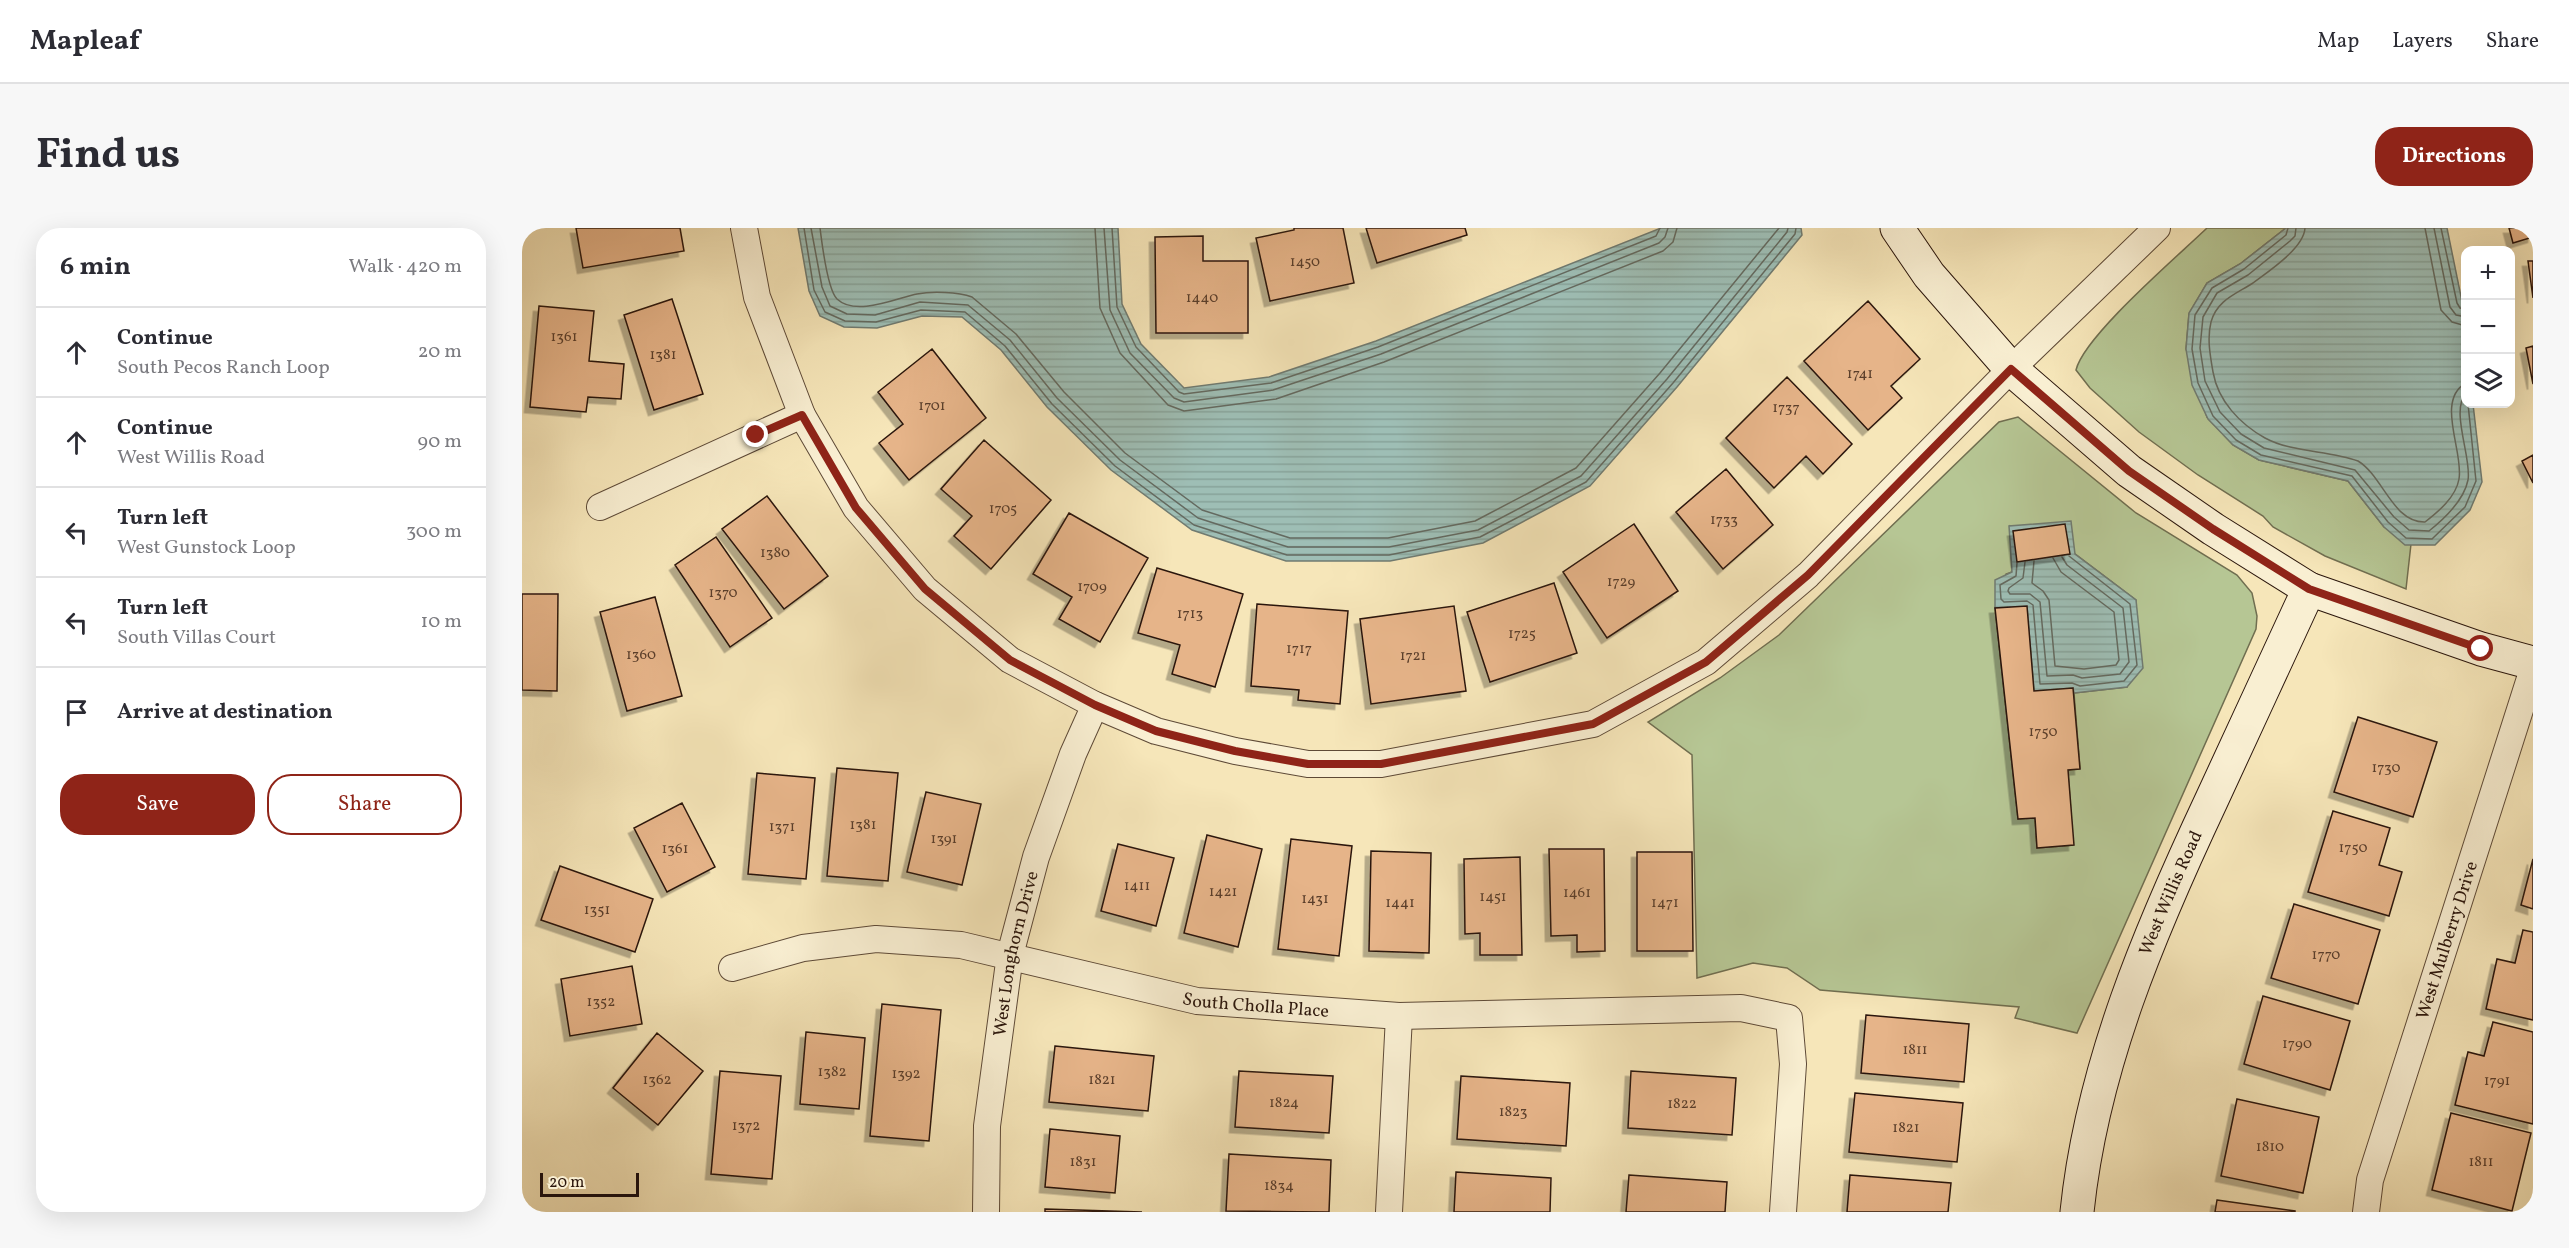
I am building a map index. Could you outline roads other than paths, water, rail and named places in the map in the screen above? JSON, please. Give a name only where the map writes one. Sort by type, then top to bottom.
[{"type":"street","points":[[744,228],[756,297],[802,415],[856,508],[925,589],[1010,660],[1095,705],[1156,731],[1235,751],[1308,764],[1381,764],[1593,724],[1706,662],[1802,581],[2011,369],[2157,228]]},
{"type":"street","points":[[1898,228],[1929,275],[2011,369],[2129,471],[2213,529],[2309,589],[2481,649],[2533,663]]},
{"type":"street","points":[[600,507],[802,415]]},
{"type":"street","name":"West Willis Road","points":[[2077,1212],[2081,1173],[2100,1085],[2124,1002],[2166,896],[2309,589]]},
{"type":"street","name":"West Mulberry Drive","points":[[2366,1212],[2370,1180],[2533,669]]},
{"type":"street","name":"West Longhorn Drive","points":[[986,1212],[987,1126],[1010,955],[1036,857],[1073,754],[1095,705]]},
{"type":"street","name":"South Cholla Place","points":[[732,968],[803,948],[876,939],[962,945],[1197,1002],[1400,1016],[1741,1008],[1789,1018],[1793,1064],[1783,1212]]},
{"type":"street","points":[[1389,1212],[1400,1016]]},
{"type":"water","points":[[798,228],[1118,228],[1122,304],[1141,344],[1184,388],[1269,377],[1376,341],[1661,228],[1801,228],[1802,235],[1677,387],[1590,486],[1483,543],[1390,561],[1286,561],[1192,530],[1111,470],[1047,407],[1001,350],[962,317],[922,316],[877,328],[844,327],[820,316],[809,291]]},
{"type":"water","points":[[2286,228],[2447,228],[2461,296],[2461,408],[2473,408],[2482,482],[2470,510],[2435,545],[2405,545],[2384,527],[2348,481],[2259,460],[2233,445],[2208,419],[2192,385],[2186,349],[2189,313],[2207,283],[2240,264]]},
{"type":"water","points":[[2071,521],[2075,554],[2136,600],[2143,668],[2127,687],[2074,693],[2073,688],[2034,691],[2027,607],[1995,608],[1995,580],[2012,572],[2009,526]]}]
